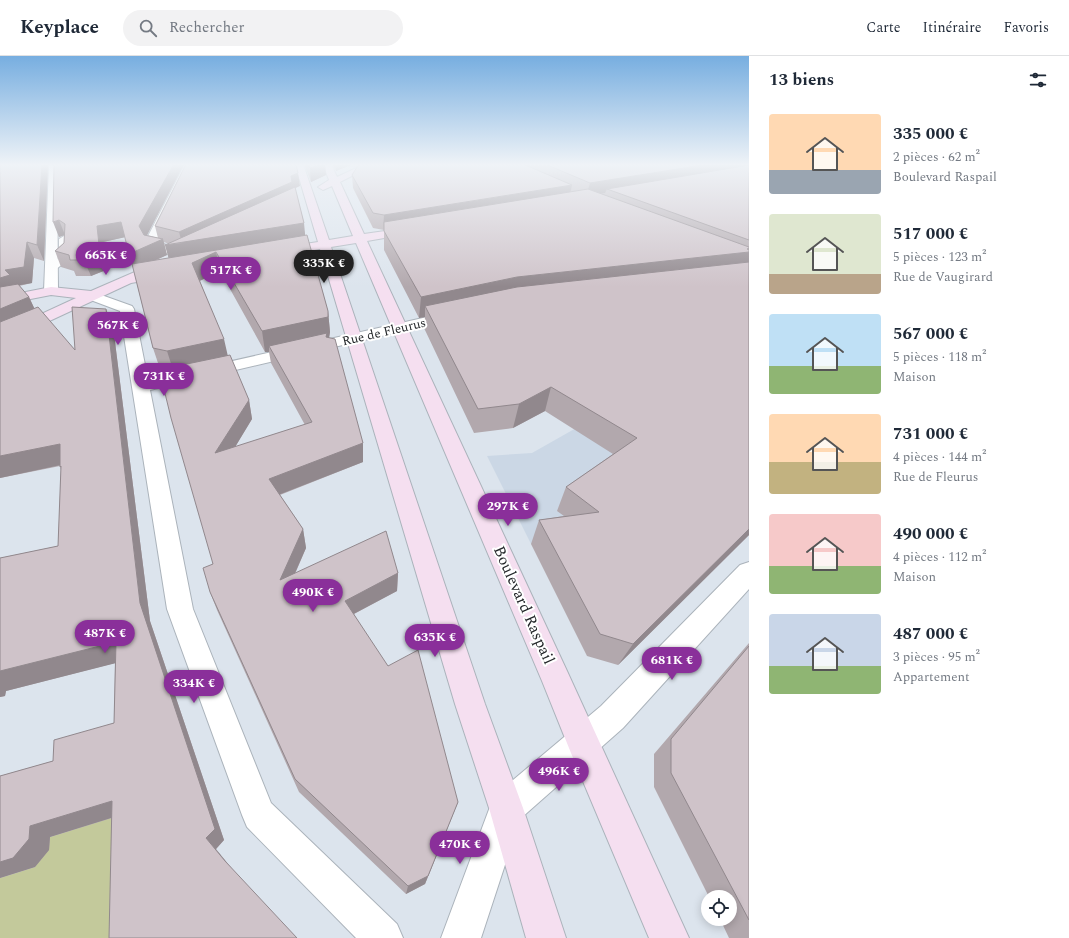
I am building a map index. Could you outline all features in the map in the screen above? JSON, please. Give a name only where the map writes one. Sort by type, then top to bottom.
[{"type":"main road","points":[[312,205],[470,704],[506,808],[546,938]]},
{"type":"main road","name":"Boulevard Raspail","points":[[346,205],[558,681],[582,742],[668,938]]},
{"type":"main road","points":[[297,249],[425,228]]},
{"type":"main road","points":[[0,339],[185,254]]},
{"type":"main road","points":[[131,279],[177,271]]},
{"type":"main road","points":[[0,302],[52,291],[93,296]]},
{"type":"street","points":[[52,205],[52,291]]},
{"type":"street","points":[[169,205],[151,242],[153,246],[185,254]]},
{"type":"street","points":[[93,296],[126,309],[180,608],[259,815],[383,938]]},
{"type":"street","name":"Rue de Fleurus","points":[[140,388],[468,312]]},
{"type":"street","points":[[461,938],[506,808],[612,717],[749,572]]},
{"type":"lane","points":[[51,268],[64,259],[64,239]]},
{"type":"shaded area","points":[[585,423],[623,434],[600,534],[531,544],[487,456],[532,453]]},
{"type":"green space","points":[[127,813],[110,938],[0,938],[0,878],[35,867],[50,837]]},
{"type":"building","points":[[0,205],[39,205],[37,245],[27,242],[24,267],[5,270],[10,275],[0,278]]},
{"type":"building","points":[[53,205],[151,205],[139,226],[144,235],[163,239],[129,254],[121,222],[97,226],[100,254],[84,260],[70,260],[69,255],[55,251],[64,243],[65,224],[59,220],[53,222]]},
{"type":"building","points":[[165,205],[240,205],[179,232],[155,226]]},
{"type":"building","points":[[254,205],[300,205],[304,223],[165,245]]},
{"type":"building","points":[[369,205],[446,205],[384,215],[373,213]]},
{"type":"building","points":[[488,205],[633,205],[749,247],[749,252],[517,277],[421,297],[384,231],[384,222]]},
{"type":"building","points":[[652,205],[749,205],[749,240]]},
{"type":"building","points":[[307,235],[328,311],[328,317],[262,331],[216,252],[192,263],[224,339],[167,351],[153,348],[132,264]]},
{"type":"building","points":[[749,262],[749,529],[633,644],[600,634],[539,520],[599,512],[566,487],[637,438],[551,387],[519,404],[478,409],[425,306],[517,287]]},
{"type":"building","points":[[18,284],[29,297],[0,309],[0,287]]},
{"type":"building","points":[[38,307],[75,350],[72,307],[106,309],[140,603],[215,829],[206,838],[225,861],[297,938],[109,938],[112,801],[30,826],[29,839],[13,858],[0,862],[0,776],[53,761],[54,740],[114,723],[116,642],[0,671],[0,558],[58,546],[61,466],[60,467],[60,444],[0,456],[0,322]]},
{"type":"building","points":[[327,333],[326,337],[335,339],[363,443],[269,479],[303,529],[280,580],[386,531],[398,573],[345,601],[388,666],[418,650],[458,802],[428,876],[408,886],[295,779],[210,592],[203,568],[213,564],[171,418],[162,381],[182,365],[230,355],[249,400],[215,453],[312,422],[269,346]]},
{"type":"building","points":[[749,646],[749,920],[737,897],[737,890],[733,890],[671,773],[671,739]]}]
